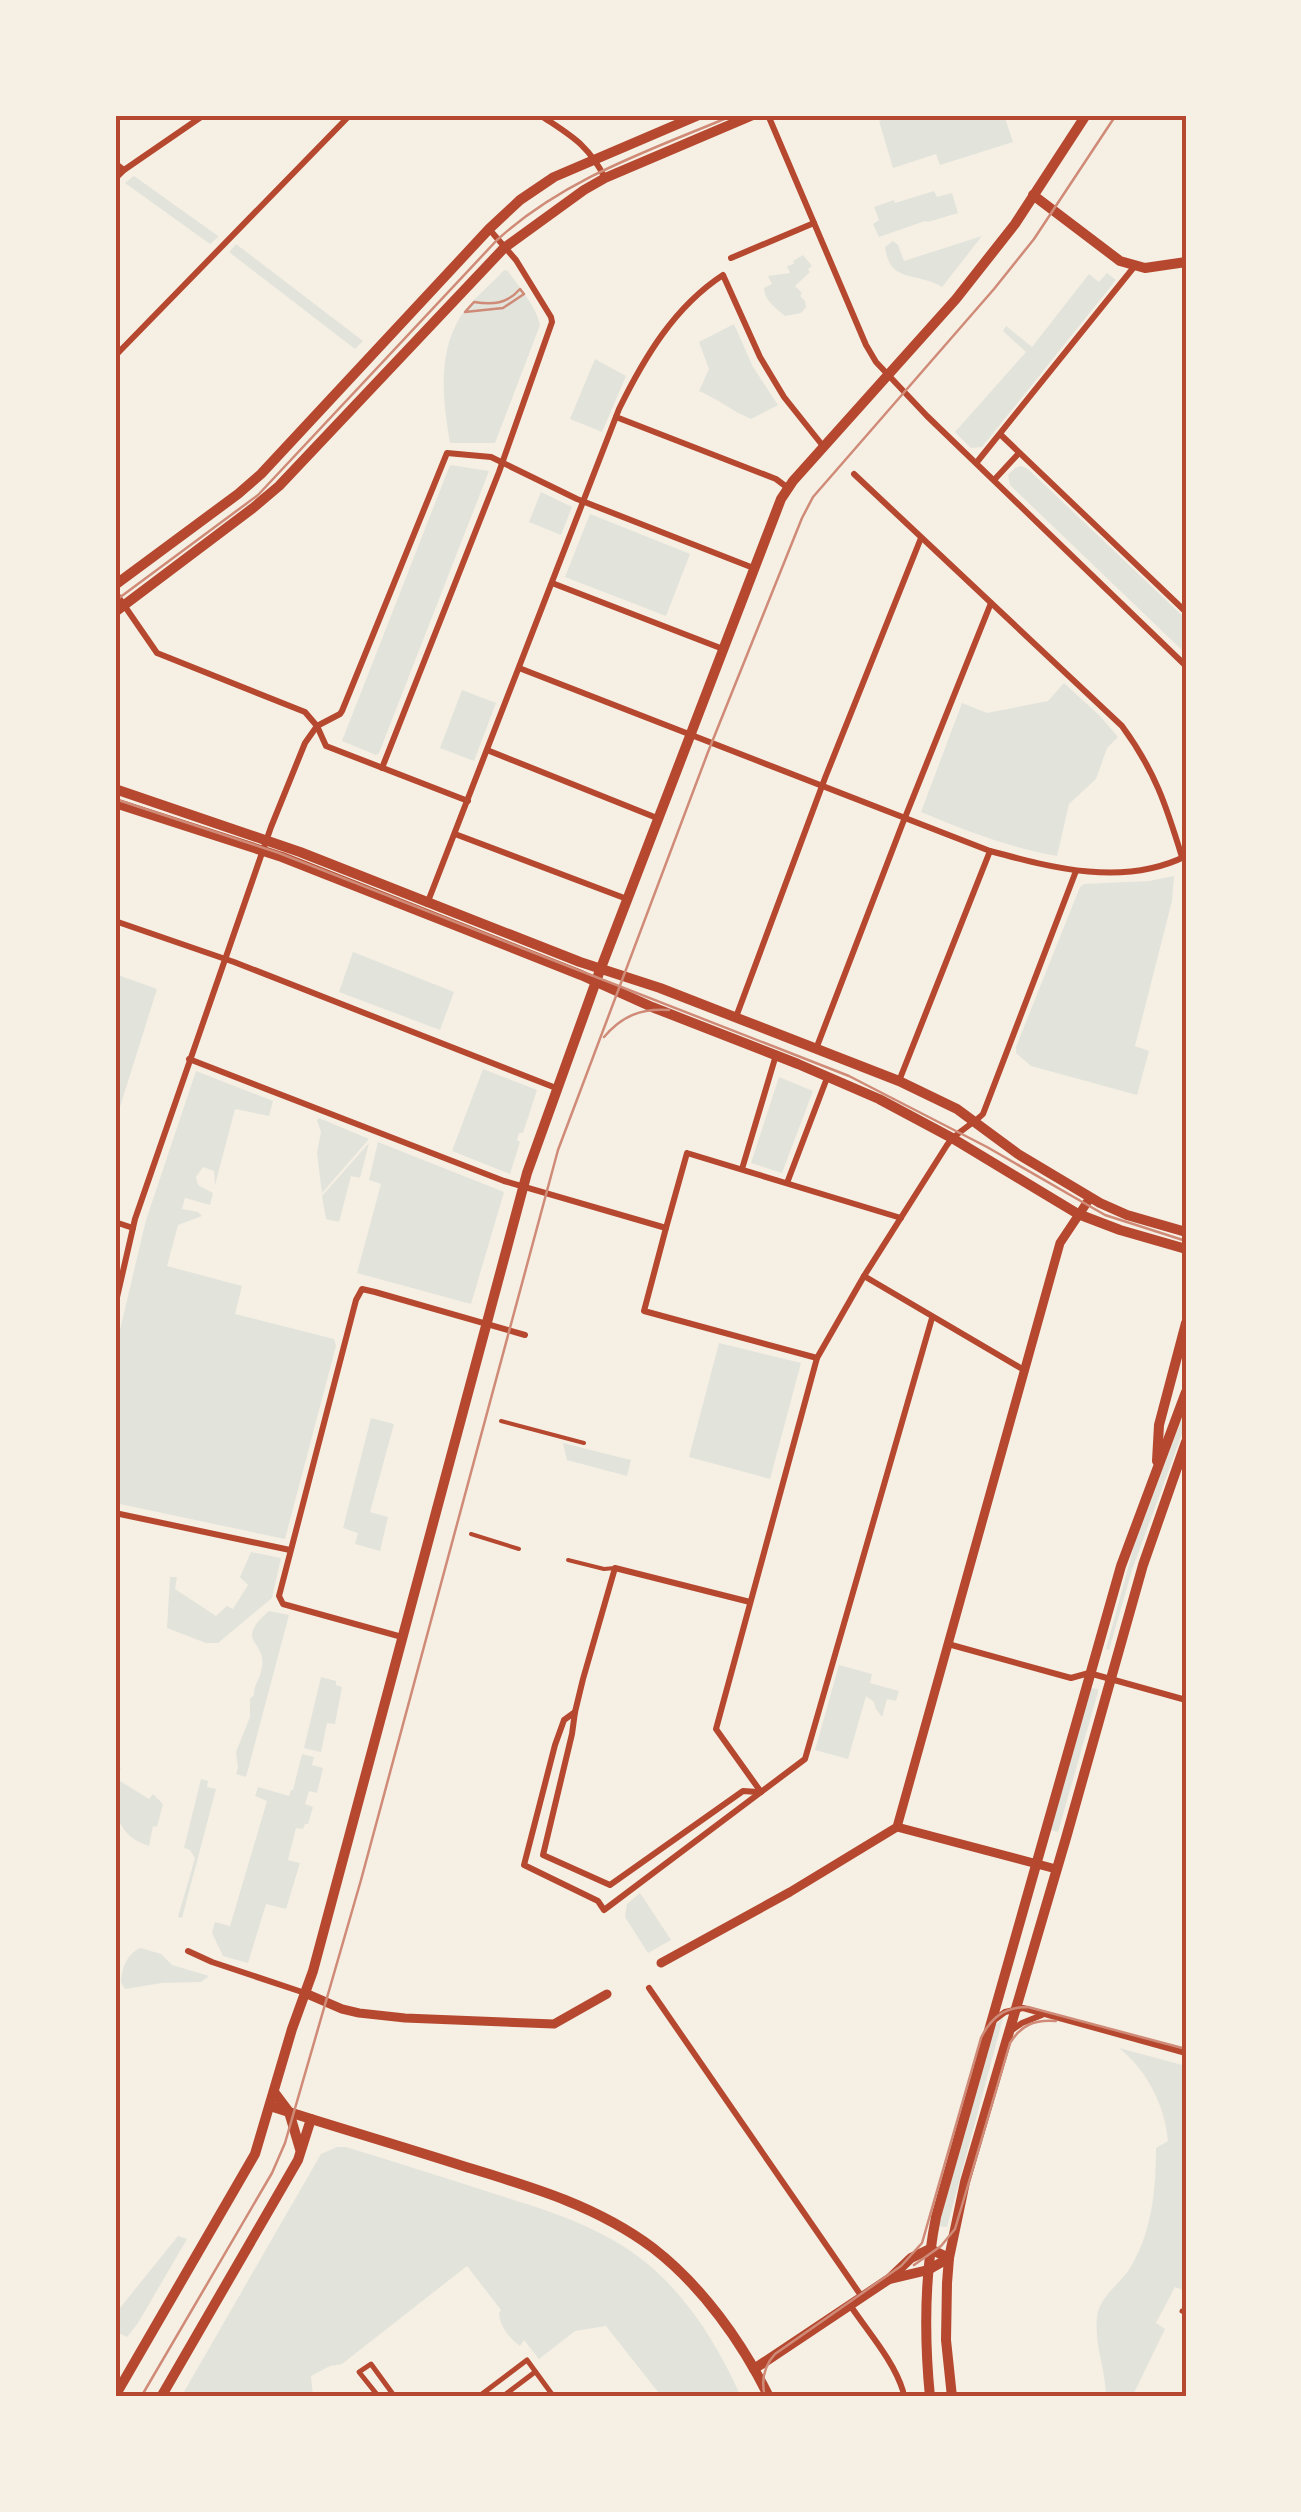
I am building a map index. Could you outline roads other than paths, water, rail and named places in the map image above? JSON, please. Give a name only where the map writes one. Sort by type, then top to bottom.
[{"type":"main road","points":[[115,588],[261,474],[520,200],[570,168],[699,115]]},
{"type":"main road","points":[[119,608],[279,486],[505,246],[605,178],[754,115]]},
{"type":"main road","points":[[115,2396],[255,2154],[312,1971],[523,1187],[595,982],[782,499],[956,299],[1014,224],[1086,115]]},
{"type":"main road","points":[[1033,195],[1109,253],[1134,266],[1159,268],[1186,262]]},
{"type":"main road","points":[[115,789],[425,909],[828,1076],[952,1138],[1078,1214],[1186,1250]]},
{"type":"main road","points":[[115,802],[264,846]]},
{"type":"main road","points":[[425,909],[660,988],[899,1081],[957,1110],[1018,1154],[1090,1198],[1127,1215],[1186,1232]]},
{"type":"main road","points":[[1156,1472],[1158,1425],[1186,1323]]},
{"type":"main road","points":[[930,2397],[925,2319],[936,2217],[1121,1566],[1186,1392]]},
{"type":"main road","points":[[952,2397],[946,2340],[949,2258],[964,2182],[1143,1565],[1186,1442]]},
{"type":"main road","points":[[274,2092],[289,2112],[301,2152]]},
{"type":"main road","points":[[270,2106],[557,2195],[623,2228],[654,2250],[708,2303],[769,2397]]},
{"type":"main road","points":[[161,2397],[286,2182],[311,2119]]},
{"type":"main road","points":[[754,2369],[888,2279],[910,2258],[930,2250],[949,2258]]},
{"type":"main road","points":[[888,2279],[928,2270],[949,2258]]},
{"type":"street","points":[[115,179],[204,115]]},
{"type":"street","points":[[115,356],[350,115]]},
{"type":"street","points":[[540,115],[580,143],[595,158],[605,178]]},
{"type":"street","points":[[768,115],[876,362],[1186,666]]},
{"type":"street","points":[[115,163],[124,170]]},
{"type":"street","points":[[731,258],[814,223]]},
{"type":"street","points":[[382,768],[502,462],[552,322],[505,246],[489,230]]},
{"type":"street","points":[[977,462],[1134,266]]},
{"type":"street","points":[[425,909],[635,376],[667,327],[701,291],[723,275],[760,357],[784,397],[824,448]]},
{"type":"street","points":[[616,417],[776,479],[788,488]]},
{"type":"street","points":[[1000,435],[1186,612]]},
{"type":"street","points":[[115,1306],[134,1228],[264,846],[304,745],[317,726],[340,714],[446,453],[491,457],[583,502],[756,569]]},
{"type":"street","points":[[995,480],[1020,453]]},
{"type":"street","points":[[519,668],[990,851],[1076,871],[1107,873],[1146,868],[1184,857],[1163,794],[1142,753],[1122,726],[854,474]]},
{"type":"street","points":[[736,1017],[821,786],[921,538]]},
{"type":"street","points":[[552,583],[724,650]]},
{"type":"street","points":[[115,588],[119,608],[158,652],[304,712],[317,726],[326,746],[468,801]]},
{"type":"street","points":[[816,1049],[990,603]]},
{"type":"street","points":[[487,750],[658,819]]},
{"type":"street","points":[[455,834],[628,900]]},
{"type":"street","points":[[899,1081],[990,851]]},
{"type":"street","points":[[761,1792],[716,1729],[817,1358],[952,1138],[983,1114],[1076,871]]},
{"type":"street","points":[[115,921],[226,959],[556,1088]]},
{"type":"street","points":[[742,1170],[776,1056]]},
{"type":"street","points":[[189,1059],[523,1187],[666,1228]]},
{"type":"street","points":[[786,1182],[828,1076]]},
{"type":"street","points":[[817,1358],[644,1311],[687,1154],[901,1218]]},
{"type":"street","points":[[661,1964],[897,1827],[1060,1243],[1090,1198]]},
{"type":"street","points":[[115,1222],[134,1228]]},
{"type":"street","points":[[864,1276],[1024,1370]]},
{"type":"street","points":[[403,1638],[284,1604],[279,1596],[356,1300],[362,1289],[525,1335]]},
{"type":"street","points":[[574,1712],[564,1720],[555,1745],[524,1865],[598,1901],[604,1910],[805,1760],[932,1318]]},
{"type":"street","points":[[115,1513],[290,1550]]},
{"type":"street","points":[[750,1602],[615,1568],[574,1712],[542,1854],[610,1886],[742,1791],[761,1792]]},
{"type":"street","points":[[947,1644],[1070,1678],[1089,1673],[1186,1700]]},
{"type":"street","points":[[897,1827],[1056,1869]]},
{"type":"street","points":[[188,1951],[342,2009],[405,2018],[554,2024],[607,1994]]},
{"type":"street","points":[[649,1988],[862,2297]]},
{"type":"street","points":[[988,2026],[1016,2008],[1186,2053]]},
{"type":"street","points":[[1010,2032],[1043,2015]]},
{"type":"street","points":[[850,2305],[897,2371],[904,2391]]},
{"type":"street","points":[[478,2397],[526,2360],[554,2397]]},
{"type":"street","points":[[379,2397],[360,2372],[371,2364],[394,2397]]},
{"type":"street","points":[[502,2397],[536,2372]]},
{"type":"lane","points":[[502,1422],[584,1444]]},
{"type":"lane","points":[[471,1534],[520,1548]]},
{"type":"lane","points":[[568,1560],[615,1568]]},
{"type":"tram line","points":[[115,601],[258,495],[497,240],[523,218],[610,167],[734,115]]},
{"type":"tram line","points":[[141,2397],[272,2173],[285,2143],[361,1880],[558,1150],[708,752],[802,518],[813,497],[1034,239],[1116,115]]},
{"type":"tram line","points":[[520,289],[524,294],[503,308],[465,312],[474,302],[499,302],[520,289]]},
{"type":"tram line","points":[[115,799],[279,853],[849,1076],[987,1147],[1105,1215],[1186,1241]]},
{"type":"tram line","points":[[604,1037],[633,1015],[669,1010]]},
{"type":"tram line","points":[[765,2397],[764,2374],[775,2354],[901,2266],[922,2243],[981,2038],[994,2019],[1006,2011],[1028,2007],[1186,2049]]},
{"type":"tram line","points":[[914,2265],[941,2246],[955,2229],[1010,2043],[1029,2024],[1056,2021]]}]
